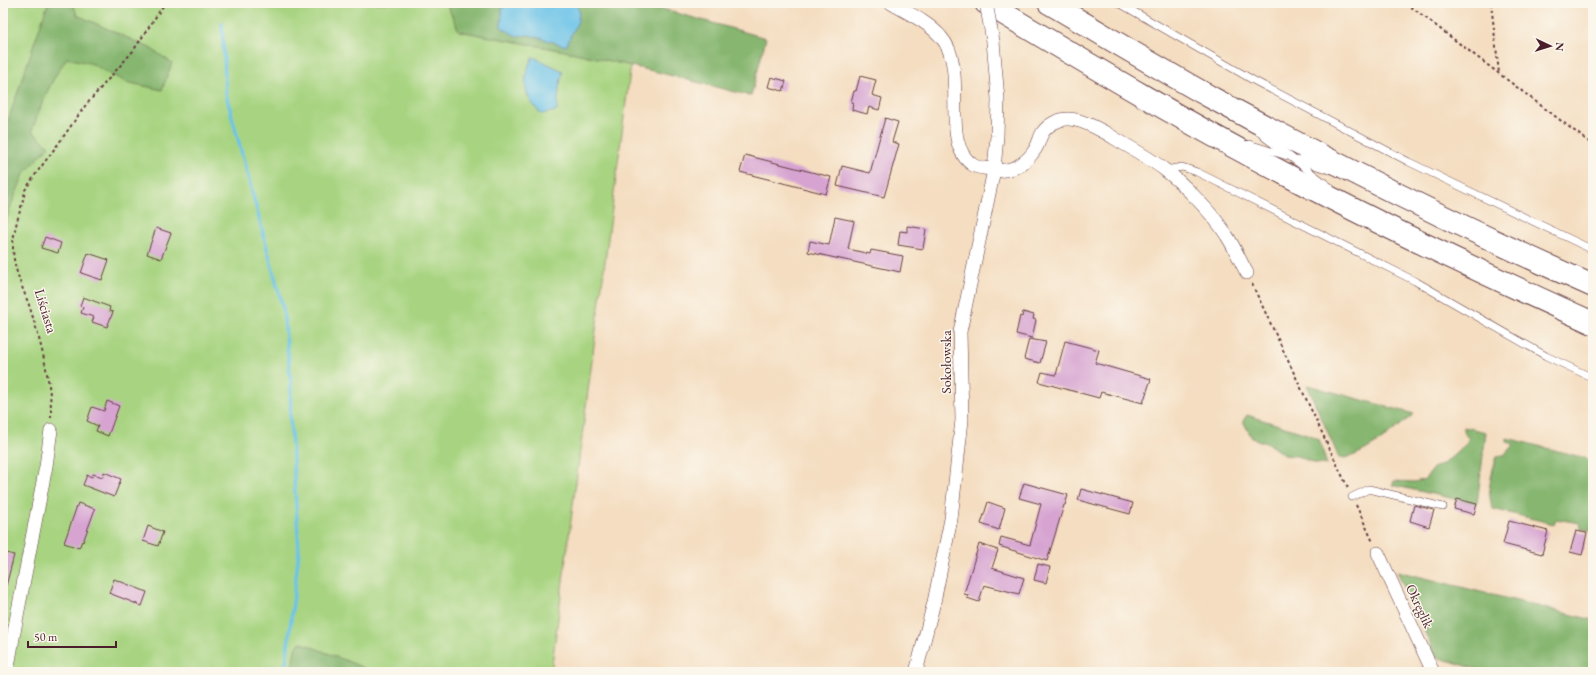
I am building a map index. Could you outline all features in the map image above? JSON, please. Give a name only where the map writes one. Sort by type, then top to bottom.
[{"type":"highway","points":[[986,3],[1126,87],[1199,128],[1373,220],[1593,323]]},
{"type":"highway","points":[[1049,3],[1214,98],[1388,189],[1522,255],[1593,286]]},
{"type":"street","name":"Sokołowska","points":[[916,672],[934,602],[951,519],[962,420],[960,332],[994,170],[998,99],[993,41],[986,3]]},
{"type":"street","points":[[899,5],[926,23],[942,37],[951,53],[954,69],[957,139],[963,155],[973,165],[1004,171],[1015,168],[1025,162],[1036,149],[1043,132],[1054,122],[1067,119],[1079,121],[1108,134],[1166,170],[1199,201],[1227,235],[1247,273]]},
{"type":"street","points":[[8,672],[16,621],[46,466],[51,430]]},
{"type":"street","name":"Okręglik","points":[[1378,553],[1433,672]]},
{"type":"lane","points":[[1119,3],[1253,80],[1402,158],[1593,250]]},
{"type":"lane","points":[[1214,98],[1373,220]]},
{"type":"lane","points":[[1199,128],[1388,189]]},
{"type":"lane","points":[[1166,170],[1182,167],[1197,172],[1415,282],[1546,356],[1593,378]]},
{"type":"lane","points":[[1352,497],[1369,489],[1443,507]]},
{"type":"path","name":"Liściasta","points":[[51,430],[51,402],[47,375],[36,329],[18,275],[13,248],[14,236],[24,196],[35,174],[89,102],[133,51],[165,3]]},
{"type":"path","points":[[1406,3],[1593,145]]},
{"type":"path","points":[[1491,3],[1499,74]]},
{"type":"path","points":[[1247,273],[1378,553]]},
{"type":"green space","points":[[3,3],[639,3],[551,672],[3,672]]},
{"type":"green space","points":[[48,3],[73,3],[77,15],[150,48],[172,63],[162,90],[126,82],[93,64],[67,58],[51,85],[32,131],[49,146],[24,174],[8,213],[3,238],[3,135]]},
{"type":"green space","points":[[446,3],[641,3],[766,38],[751,96],[575,53],[459,31]]},
{"type":"green space","points":[[1307,385],[1414,414],[1388,435],[1367,449],[1348,457],[1339,458]]},
{"type":"green space","points":[[1247,415],[1319,439],[1327,465],[1314,463],[1297,456],[1284,455],[1269,444],[1252,438],[1243,421]]},
{"type":"green space","points":[[1464,427],[1486,432],[1477,504],[1392,485],[1394,481],[1415,482],[1425,479],[1433,468],[1445,463],[1465,445],[1469,438],[1464,434]]},
{"type":"green space","points":[[1507,438],[1593,460],[1593,532],[1581,528],[1580,523],[1556,519],[1554,524],[1493,509],[1490,496],[1491,476],[1497,457],[1504,455],[1514,444],[1507,442]]},
{"type":"green space","points":[[1397,571],[1593,620],[1593,672],[1487,672],[1436,657]]},
{"type":"green space","points":[[300,642],[374,672],[291,672],[295,650]]},
{"type":"water","points":[[505,3],[571,3],[576,5],[579,10],[578,21],[566,46],[530,35],[516,36],[501,27],[502,10]]},
{"type":"water","points":[[533,57],[563,71],[559,88],[557,111],[541,114],[528,96],[526,91],[526,76]]},
{"type":"building","points":[[860,76],[876,80],[872,95],[882,98],[879,110],[869,107],[867,114],[852,110],[853,103],[851,102]]},
{"type":"building","points":[[771,77],[786,81],[783,91],[768,87]]},
{"type":"building","points":[[885,118],[898,122],[892,142],[899,144],[884,197],[837,186],[842,166],[870,173]]},
{"type":"building","points":[[745,155],[831,177],[826,194],[740,172]]},
{"type":"building","points":[[835,217],[854,221],[848,249],[870,254],[871,250],[903,256],[900,272],[808,252],[810,241],[829,245]]},
{"type":"building","points":[[907,226],[926,229],[923,249],[898,245],[900,231],[907,232]]},
{"type":"building","points":[[156,228],[171,233],[161,259],[147,254]]},
{"type":"building","points":[[45,237],[61,243],[58,253],[41,248]]},
{"type":"building","points":[[88,253],[109,260],[102,280],[81,273]]},
{"type":"building","points":[[83,297],[110,307],[109,311],[113,312],[107,327],[92,322],[94,317],[81,313],[83,307],[80,306]]},
{"type":"building","points":[[1023,312],[1034,315],[1033,319],[1036,320],[1032,338],[1016,334],[1020,316],[1022,317]]},
{"type":"building","points":[[1029,339],[1046,342],[1040,363],[1024,359]]},
{"type":"building","points":[[1065,341],[1099,350],[1095,363],[1151,379],[1143,403],[1101,392],[1099,398],[1039,382],[1042,372],[1056,375]]},
{"type":"building","points":[[107,401],[119,406],[108,436],[96,431],[98,426],[87,421],[92,407],[104,411]]},
{"type":"building","points":[[104,472],[121,479],[114,497],[83,485],[87,475],[92,477],[93,474],[103,477]]},
{"type":"building","points":[[1024,483],[1068,495],[1047,561],[999,546],[1001,537],[1030,545],[1041,504],[1019,498]]},
{"type":"building","points":[[1081,489],[1133,503],[1130,514],[1078,500]]},
{"type":"building","points":[[1457,499],[1477,504],[1474,514],[1454,509]]},
{"type":"building","points":[[988,502],[1005,508],[999,530],[981,524]]},
{"type":"building","points":[[78,503],[95,509],[83,542],[82,541],[79,548],[64,543]]},
{"type":"building","points":[[1414,505],[1434,510],[1429,527],[1410,521]]},
{"type":"building","points":[[1509,521],[1548,531],[1542,554],[1503,544]]},
{"type":"building","points":[[148,526],[163,532],[158,546],[143,541]]},
{"type":"building","points":[[1576,531],[1587,533],[1582,555],[1570,552]]},
{"type":"building","points":[[979,544],[998,550],[992,568],[1024,578],[1019,594],[984,585],[979,602],[967,598],[968,595],[964,594]]},
{"type":"building","points":[[3,552],[14,555],[6,586],[3,586]]},
{"type":"building","points":[[1038,564],[1050,567],[1046,583],[1034,580]]},
{"type":"building","points":[[114,579],[147,592],[142,606],[109,593]]},
{"type":"waterway","points":[[222,24],[226,94],[283,308],[291,384],[290,416],[299,550],[285,672]]}]
